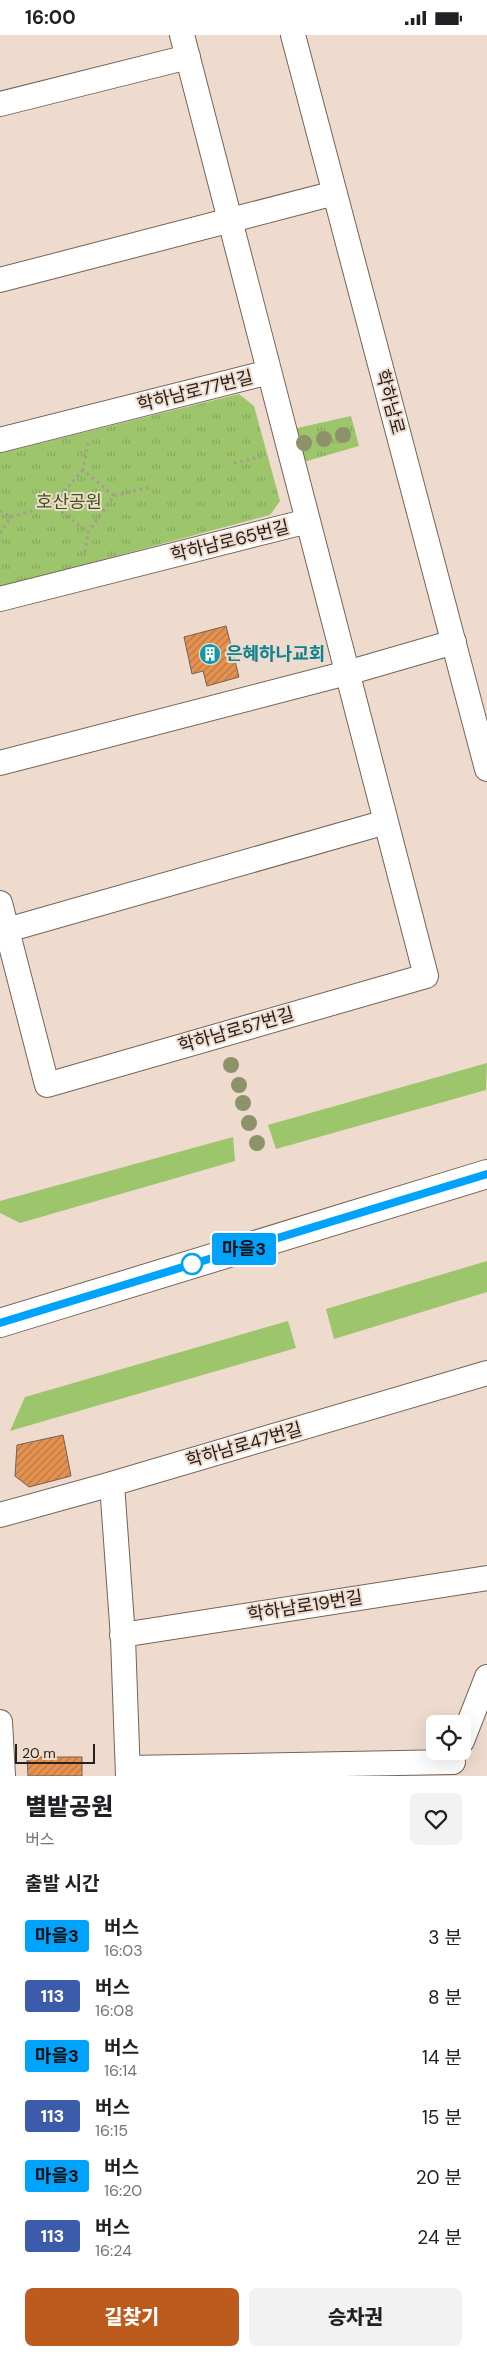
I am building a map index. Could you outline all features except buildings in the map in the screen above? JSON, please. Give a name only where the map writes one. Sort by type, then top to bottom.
[{"type":"street","name":"학하남로","points":[[293,35],[454,643],[481,723],[487,769]]},
{"type":"street","points":[[0,104],[185,46]]},
{"type":"street","name":"학하남로77번길","points":[[0,440],[269,372],[185,46]]},
{"type":"street","points":[[0,280],[231,222],[335,193]]},
{"type":"street","points":[[269,372],[308,521]]},
{"type":"street","name":"학하남로65번길","points":[[0,599],[308,521],[426,976]]},
{"type":"street","points":[[0,763],[347,673],[454,643]]},
{"type":"street","points":[[0,903],[7,930],[386,822]]},
{"type":"street","name":"학하남로57번길","points":[[7,930],[47,1085],[426,976]]},
{"type":"street","points":[[0,1323],[487,1174]]},
{"type":"street","name":"학하남로47번길","points":[[0,1515],[112,1484],[487,1373]]},
{"type":"street","points":[[112,1484],[122,1635],[128,1772],[426,1758]]},
{"type":"street","name":"학하남로19번길","points":[[122,1635],[487,1578]]},
{"type":"street","points":[[471,1717],[487,1677]]},
{"type":"street","points":[[0,1732],[3,1776]]},
{"type":"path","points":[[0,533],[11,517],[52,505],[83,470],[89,436]]},
{"type":"path","points":[[234,463],[264,457]]},
{"type":"path","points":[[83,470],[114,496]]},
{"type":"path","points":[[84,554],[88,532],[114,496],[150,487]]},
{"type":"path","points":[[52,505],[88,532]]},
{"type":"path","points":[[0,511],[11,517]]},
{"type":"green space","name":"호산공원","points":[[239,394],[254,406],[280,501],[270,515],[0,587],[0,453]]},
{"type":"green space","points":[[351,416],[359,446],[300,463],[293,429]]},
{"type":"green space","points":[[487,1063],[486,1090],[276,1149],[268,1125]]},
{"type":"green space","points":[[233,1137],[235,1161],[20,1223],[0,1213],[0,1201]]},
{"type":"green space","points":[[487,1261],[487,1292],[334,1339],[326,1309]]},
{"type":"green space","points":[[288,1321],[296,1348],[10,1431],[25,1397]]},
{"type":"bus line","name":"마을3","points":[[0,1323],[487,1174]]},
{"type":"place","name":"은혜하나교회","points":[[210,654]]}]
